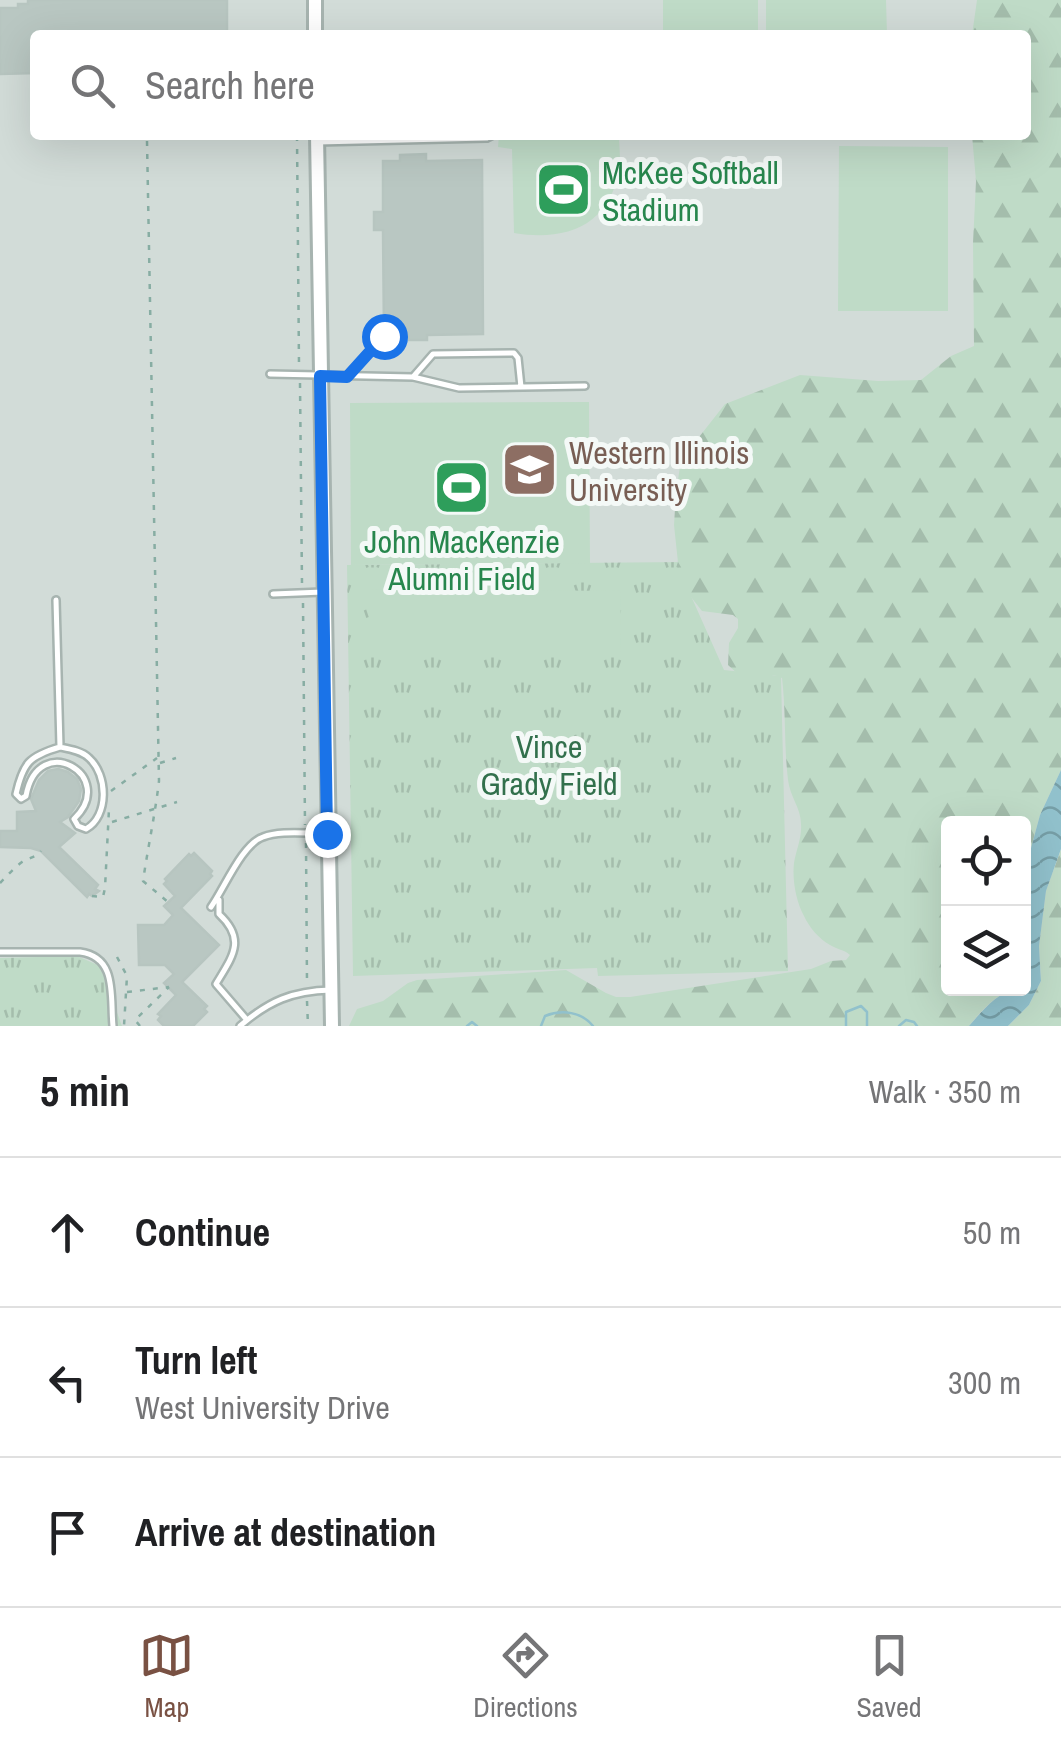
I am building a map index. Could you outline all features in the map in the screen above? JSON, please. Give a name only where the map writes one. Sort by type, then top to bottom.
[{"type":"street","points":[[315,0],[315,30]]},
{"type":"street","points":[[317,140],[332,1026]]},
{"type":"lane","points":[[413,377],[432,354],[514,354],[518,358],[521,387]]},
{"type":"lane","points":[[270,374],[413,377],[459,388],[585,386]]},
{"type":"lane","points":[[273,594],[323,592]]},
{"type":"lane","points":[[56,600],[60,747]]},
{"type":"lane","points":[[60,747],[87,756],[101,776],[102,808],[92,826],[78,826],[74,819],[87,802],[86,782],[68,764],[56,762],[38,769],[26,796],[21,799],[16,794],[29,761],[60,747]]},
{"type":"lane","points":[[211,907],[259,838],[327,834]]},
{"type":"lane","points":[[221,894],[220,914],[232,929],[236,948],[216,984],[247,1020]]},
{"type":"lane","points":[[0,952],[80,952],[99,958],[110,977],[113,1026]]},
{"type":"lane","points":[[240,1026],[275,1000],[308,987],[331,990]]},
{"type":"path","points":[[147,141],[158,760],[154,827],[143,881],[168,902]]},
{"type":"path","points":[[347,377],[384,336]]},
{"type":"path","points":[[112,791],[158,760],[176,758]]},
{"type":"path","points":[[110,822],[177,802]]},
{"type":"path","points":[[0,883],[21,863],[42,851]]},
{"type":"path","points":[[117,958],[126,976],[126,1026]]},
{"type":"path","points":[[308,987],[308,1026]]},
{"type":"path","points":[[126,992],[168,988],[126,1026]]},
{"type":"path","points":[[135,1020],[140,1026]]},
{"type":"shaded area","name":"Western Illinois University","points":[[0,0],[1061,0],[1061,804],[1049,831],[1061,935],[1031,981],[1031,816],[941,816],[941,996],[1021,996],[1002,1026],[0,1026]]},
{"type":"green space","points":[[663,0],[758,0],[758,30],[663,30]]},
{"type":"green space","points":[[766,0],[886,0],[887,30],[766,30]]},
{"type":"green space","points":[[977,0],[1061,0],[1061,770],[1040,815],[1031,848],[1031,816],[941,816],[941,996],[1001,996],[969,1026],[349,1026],[357,1009],[383,1001],[417,980],[566,970],[606,993],[630,997],[811,969],[846,960],[850,955],[815,932],[797,897],[794,869],[801,824],[788,780],[782,678],[740,676],[728,665],[729,643],[738,628],[738,619],[702,611],[687,592],[679,572],[674,525],[681,460],[725,404],[800,375],[921,380],[951,356],[974,346],[976,181],[972,140],[1031,140],[1031,30],[973,30]]},
{"type":"green space","name":"McKee Softball Stadium","points":[[499,140],[619,140],[615,187],[607,203],[583,225],[551,235],[514,233],[512,149],[498,147]]},
{"type":"green space","points":[[839,146],[948,147],[948,311],[838,311]]},
{"type":"green space","points":[[589,402],[590,563],[351,565],[350,403]]},
{"type":"green space","name":"Vince Grady Field","points":[[686,562],[687,587],[724,670],[781,676],[788,971],[598,976],[597,968],[353,976],[347,565]]},
{"type":"green space","points":[[369,589],[621,591],[620,653],[369,653]]},
{"type":"green space","points":[[1061,849],[1061,1026],[1008,1026],[1029,1005],[1041,981],[1039,946],[1046,891]]},
{"type":"green space","points":[[77,956],[100,966],[122,1026],[0,1026],[0,958]]},
{"type":"water","points":[[1061,770],[1061,849],[1046,891],[1039,946],[1041,981],[1029,1005],[1008,1026],[969,1026],[1000,996],[1031,996],[1031,848],[1040,815]]},
{"type":"building","points":[[28,0],[227,0],[227,30],[30,30],[30,73],[0,74],[0,8],[28,4]]},
{"type":"building","points":[[426,154],[426,161],[482,160],[483,334],[427,335],[427,340],[409,340],[408,335],[384,336],[383,230],[374,230],[374,212],[383,212],[383,161],[400,161],[400,155]]},
{"type":"building","points":[[58,769],[77,779],[81,789],[79,801],[60,822],[75,833],[59,847],[98,885],[95,889],[99,891],[92,896],[87,897],[41,851],[0,847],[0,831],[17,831],[17,812],[36,811],[31,799],[39,780],[48,771]]},
{"type":"building","points":[[194,853],[212,871],[212,876],[181,908],[219,945],[182,982],[207,1006],[207,1012],[193,1026],[164,1026],[158,1014],[176,995],[164,983],[174,974],[165,965],[139,965],[138,925],[164,925],[173,915],[164,906],[175,896],[164,884],[165,879]]},
{"type":"waterway","points":[[846,1026],[846,1012],[861,1006],[867,1012],[867,1026]]},
{"type":"waterway","points":[[541,1026],[545,1016],[565,1012],[593,1026]]},
{"type":"waterway","points":[[899,1026],[906,1020],[917,1026]]},
{"type":"waterway","points":[[467,1026],[472,1022],[477,1026]]},
{"type":"place","name":"McKee Softball Stadium","points":[[563,190]]},
{"type":"place","name":"Western Illinois University","points":[[530,470]]},
{"type":"place","name":"John MacKenzie Alumni Field","points":[[462,487]]},
{"type":"route","points":[[327,834],[320,376],[347,377],[384,336]]}]
